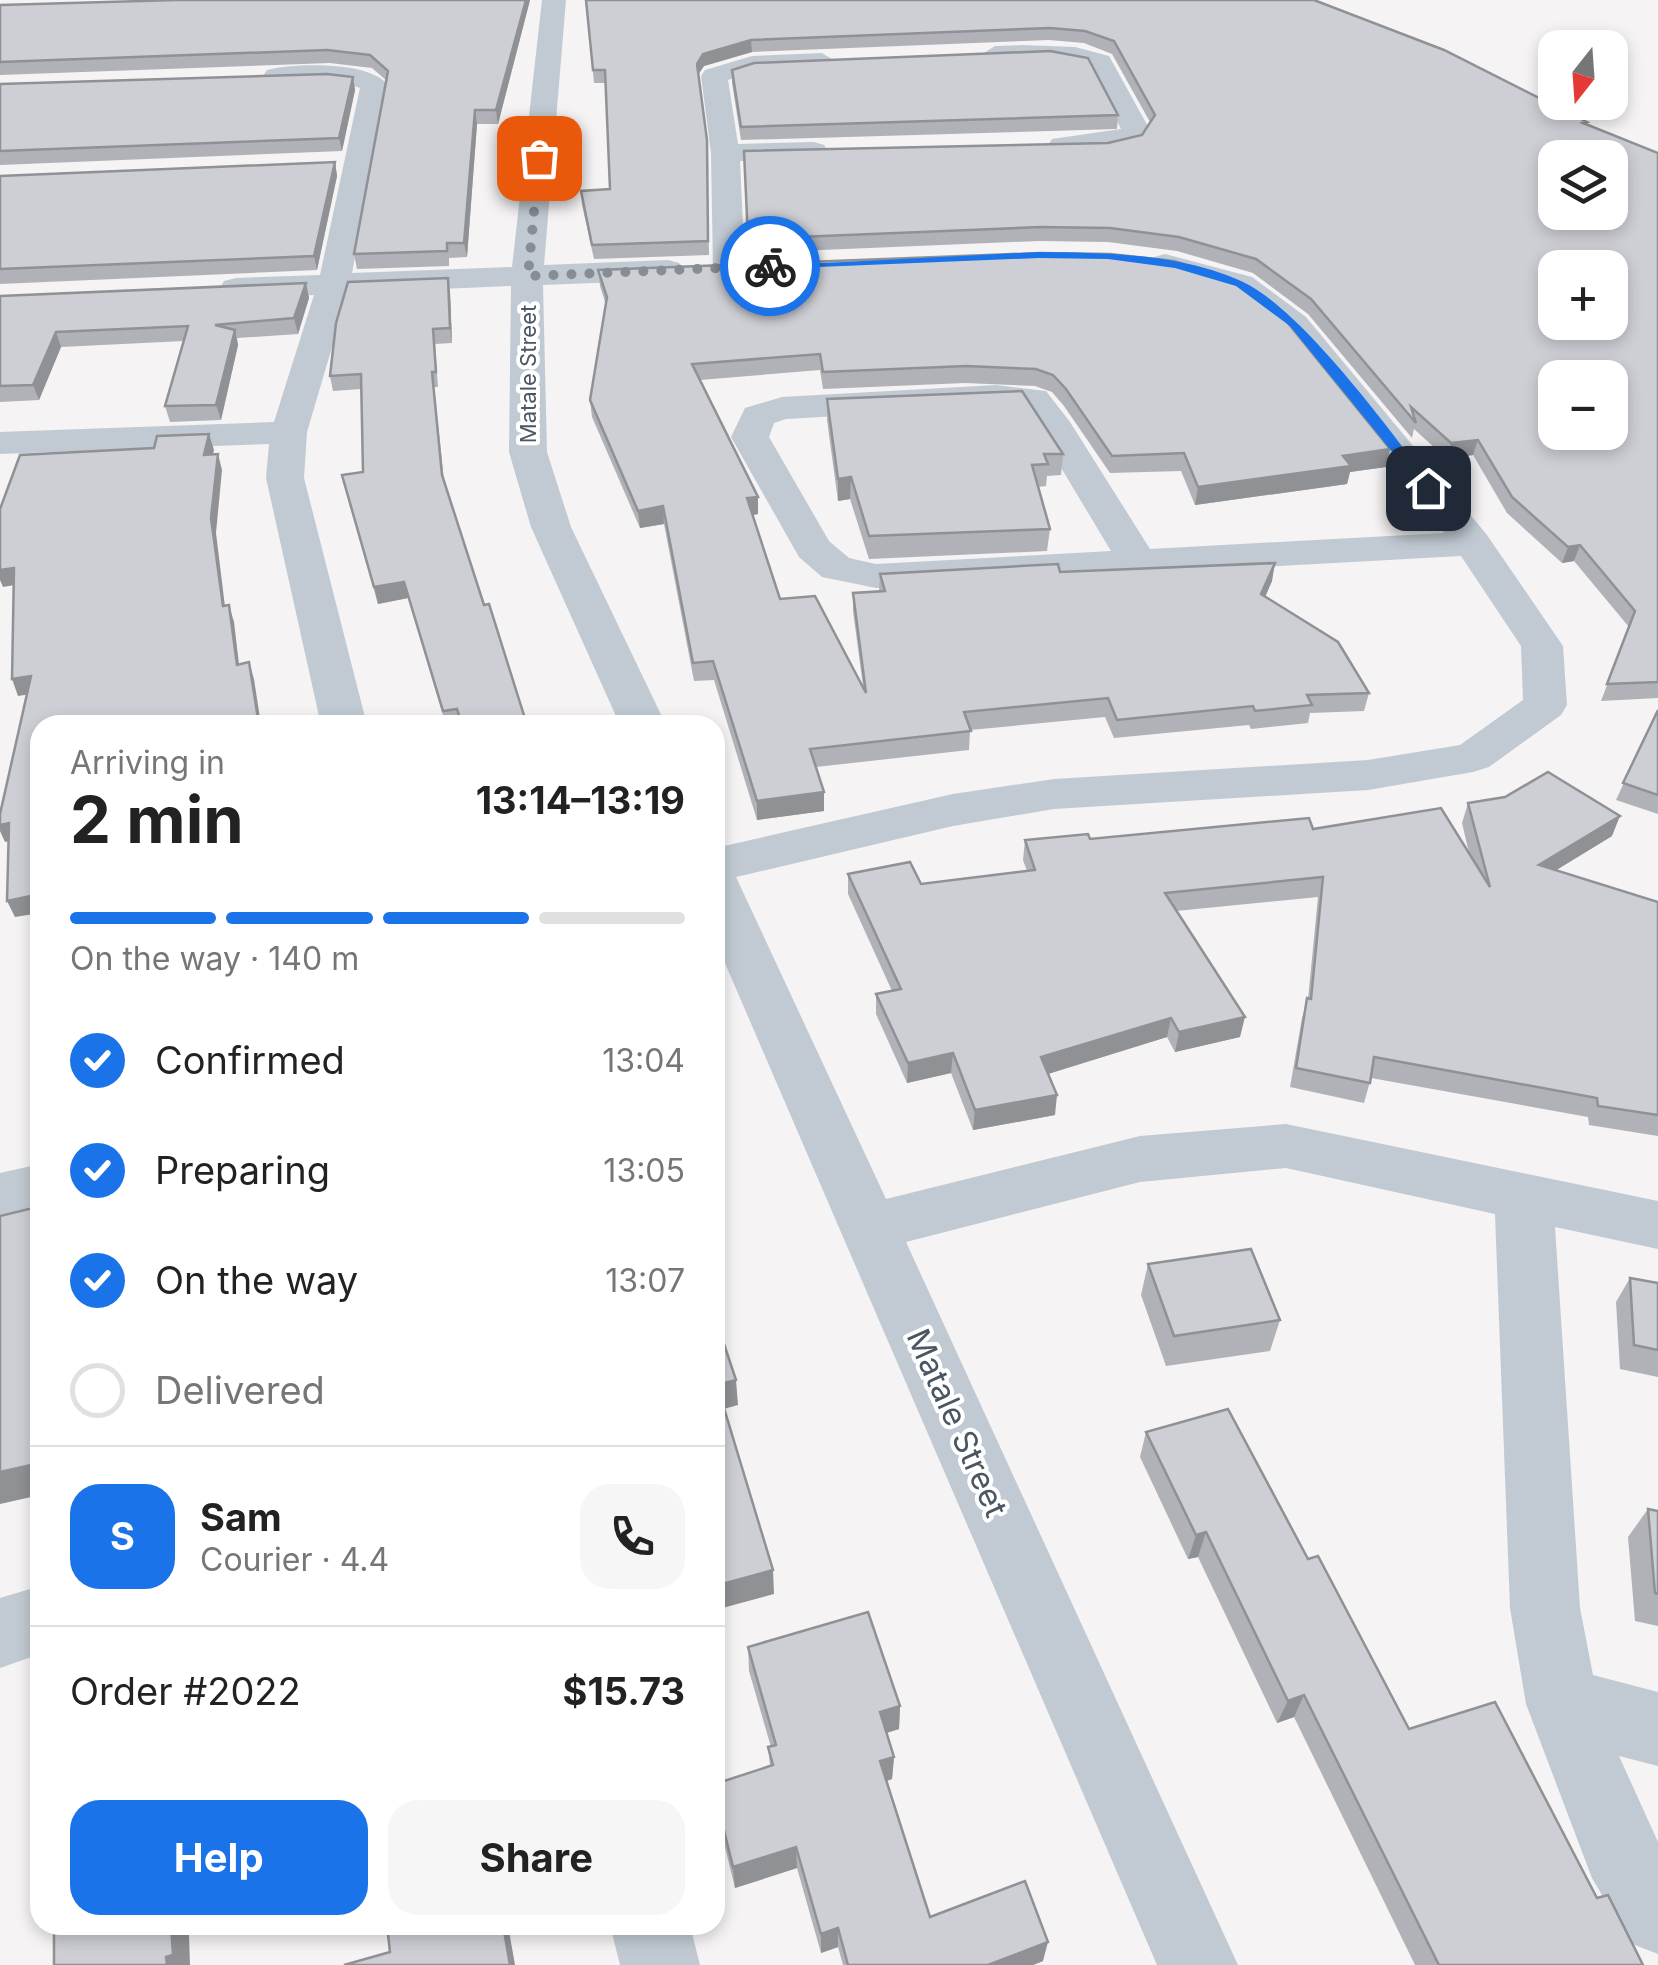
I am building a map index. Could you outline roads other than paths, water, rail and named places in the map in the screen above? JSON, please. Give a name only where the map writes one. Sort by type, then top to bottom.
[{"type":"street","name":"Matale Street","points":[[554,0],[528,276],[528,452],[551,527],[638,715]]},
{"type":"street","points":[[970,55],[1049,52],[1083,55],[1100,62],[1136,130],[1127,140],[1106,144],[1030,146]]},
{"type":"street","points":[[196,290],[749,267],[724,154],[714,76],[752,64],[851,60]]},
{"type":"street","points":[[252,77],[330,74],[374,84],[334,284],[290,432],[286,478],[342,715]]},
{"type":"street","points":[[724,154],[839,150]]},
{"type":"street","points":[[322,165],[360,163]]},
{"type":"street","points":[[725,863],[953,810],[1054,794],[1368,775],[1473,757],[1545,706],[1542,646],[1473,543],[1294,324],[1240,284],[1176,265],[1124,258]]},
{"type":"street","points":[[1138,562],[1052,422],[1033,399],[996,396],[782,408],[758,416],[750,436],[813,548],[836,568],[876,576],[1138,562],[1473,543]]},
{"type":"street","points":[[0,442],[290,432]]},
{"type":"street","name":"Matale Street","points":[[725,904],[1198,1965]]},
{"type":"street","points":[[870,1227],[1140,1159],[1286,1146],[1658,1225]]},
{"type":"street","points":[[0,1196],[30,1189]]},
{"type":"street","points":[[1524,1196],[1546,1608],[1562,1704],[1619,1851],[1658,1915]]},
{"type":"street","points":[[0,1633],[30,1623]]},
{"type":"street","points":[[1562,1704],[1658,1729]]},
{"type":"street","points":[[652,1935],[660,1965]]}]
